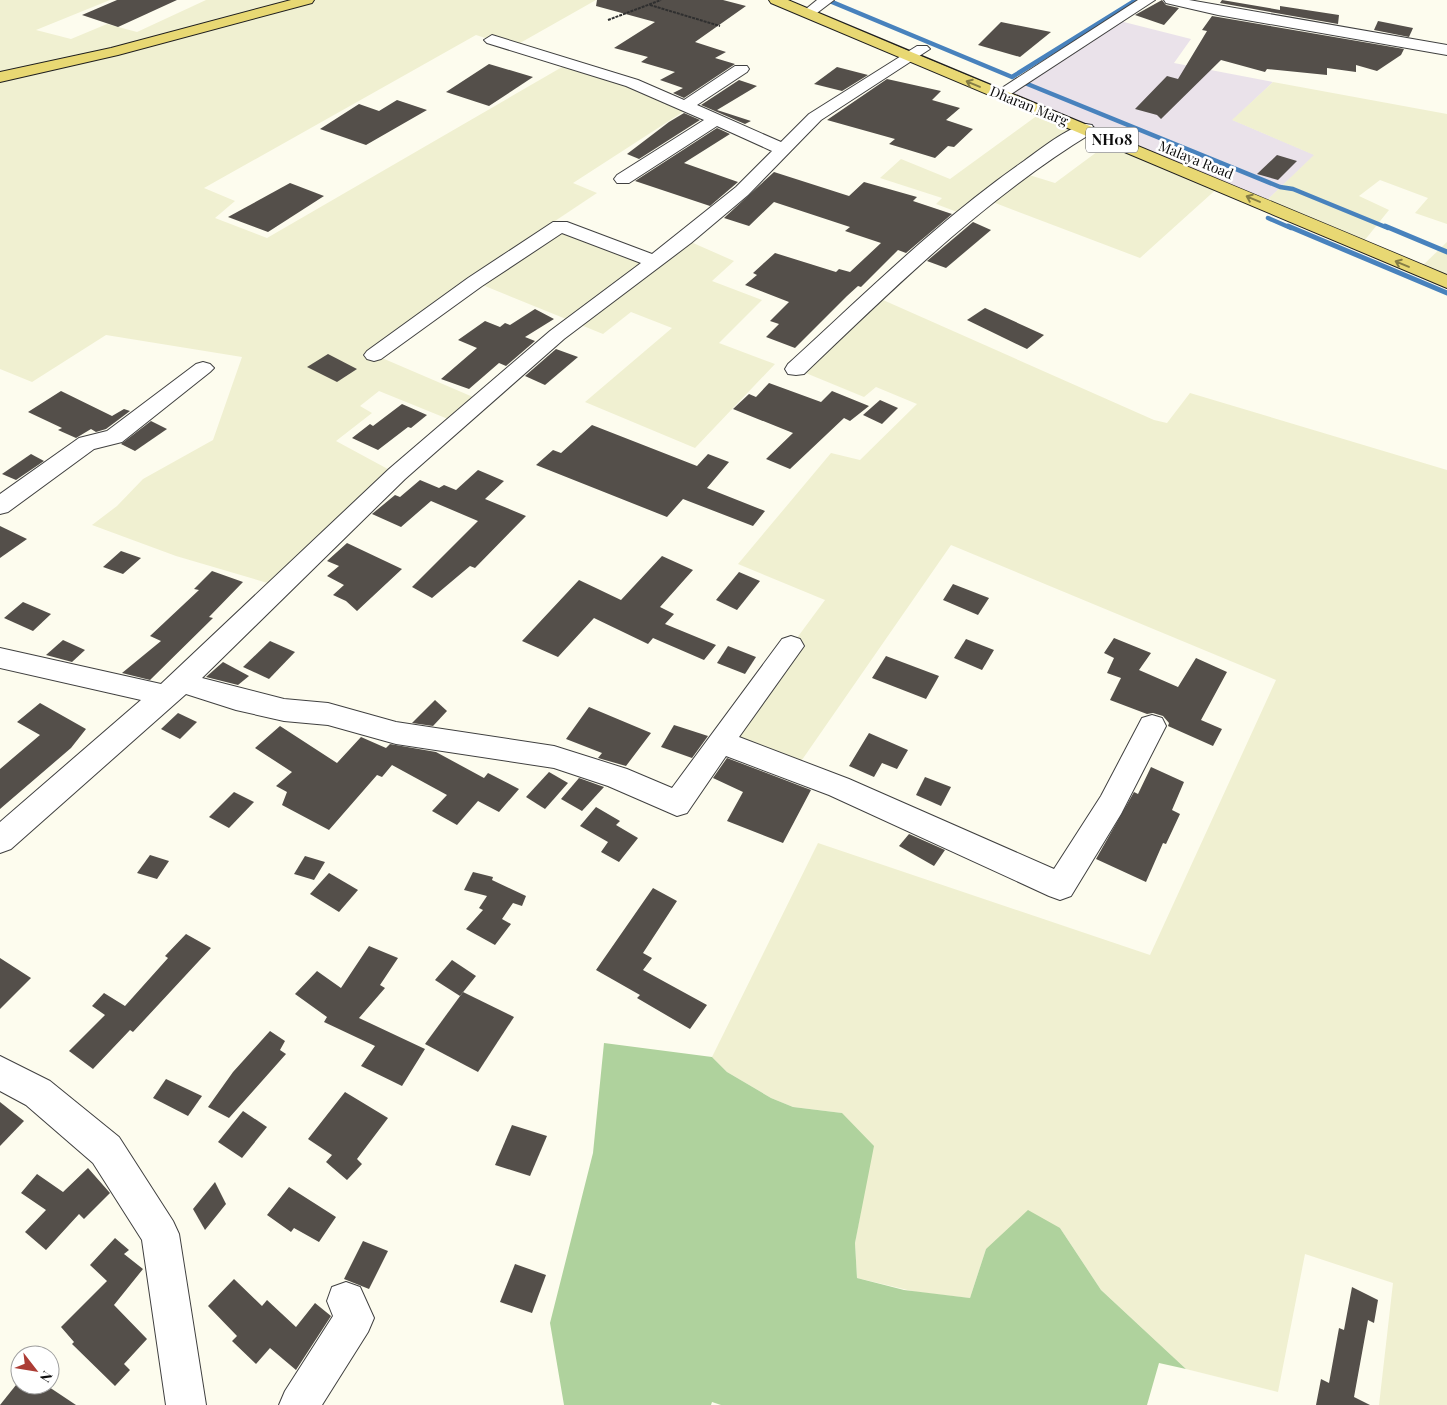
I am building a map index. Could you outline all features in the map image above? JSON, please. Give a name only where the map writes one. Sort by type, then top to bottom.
[{"type":"main road","points":[[0,78],[122,50],[307,0]]},
{"type":"main road","name":"Dharan Marg","points":[[776,0],[815,5],[916,53],[1006,91],[1086,129],[1447,282]]},
{"type":"main road","name":"Malaya Road","points":[[1006,91],[1234,176],[1447,266]]},
{"type":"street","points":[[1006,91],[1148,0]]},
{"type":"street","points":[[1172,0],[1218,11],[1447,50]]},
{"type":"street","points":[[492,40],[632,84],[783,149]]},
{"type":"street","points":[[0,840],[173,689],[397,474],[557,335],[654,262],[742,191],[815,117],[916,53]]},
{"type":"street","points":[[685,106],[741,69]]},
{"type":"street","points":[[623,179],[716,120]]},
{"type":"street","points":[[796,369],[931,242],[1061,142],[1086,129]]},
{"type":"street","points":[[374,355],[475,282],[560,226],[654,262]]},
{"type":"street","points":[[0,506],[87,443],[114,437],[203,368]]},
{"type":"street","points":[[0,658],[236,699],[284,710],[328,714],[396,733],[554,757],[617,776],[677,804],[791,646]]},
{"type":"street","points":[[720,742],[839,787],[1060,886],[1111,805],[1152,726]]},
{"type":"street","points":[[0,1073],[38,1093],[106,1150],[160,1234],[186,1405]]},
{"type":"street","points":[[299,1405],[354,1318],[346,1301]]},
{"type":"path","points":[[608,20],[661,0]]},
{"type":"path","points":[[650,5],[720,26]]},
{"type":"shaded area","points":[[1116,20],[1191,39],[1174,63],[1273,82],[1233,120],[1315,155],[1264,203],[999,95]]},
{"type":"green space","points":[[0,0],[110,0],[36,30],[71,39],[107,24],[137,32],[206,0],[596,0],[513,47],[476,35],[204,188],[235,201],[215,218],[267,238],[569,63],[689,108],[573,183],[597,193],[552,223],[654,261],[684,239],[734,261],[712,281],[762,300],[719,343],[775,364],[695,448],[585,402],[672,328],[631,312],[603,334],[475,282],[375,355],[473,397],[448,419],[379,391],[360,406],[372,413],[336,441],[397,474],[281,587],[176,556],[92,525],[117,506],[143,479],[213,440],[242,357],[106,335],[32,382],[0,369]]},
{"type":"green space","points":[[1273,82],[1447,114],[1447,224],[1415,213],[1428,198],[1380,180],[1359,196],[1389,210],[1360,246],[1264,203],[1314,155],[1232,120]]},
{"type":"green space","points":[[1042,112],[1086,129],[965,215],[936,204],[942,198],[880,178],[901,159],[950,179]]},
{"type":"green space","points":[[1113,140],[1221,185],[1140,258],[990,201],[1026,174],[1055,183]]},
{"type":"green space","points":[[1447,242],[1447,282],[1418,270]]},
{"type":"green space","points":[[874,296],[1154,420],[1167,423],[1190,393],[1447,470],[1447,1405],[1379,1405],[1393,1283],[1305,1254],[1278,1392],[1186,1369],[1101,1290],[1060,1228],[986,1249],[970,1298],[916,1292],[857,1278],[855,1243],[861,1210],[842,1113],[793,1107],[771,1098],[727,1072],[712,1057],[818,843],[1150,955],[1276,680],[951,545],[795,770],[720,742],[825,600],[738,564],[831,453],[860,460],[917,404],[876,387],[864,397],[796,369]]},
{"type":"green space","points":[[604,1043],[712,1057],[727,1072],[771,1098],[793,1107],[842,1113],[874,1146],[855,1243],[857,1278],[904,1290],[970,1298],[986,1249],[1028,1210],[1060,1228],[1101,1290],[1186,1369],[1159,1363],[1147,1405],[721,1405],[712,1402],[711,1405],[564,1405],[550,1323],[593,1153]]},
{"type":"building","points":[[117,0],[177,0],[118,27],[82,15]]},
{"type":"building","points":[[597,0],[723,0],[746,6],[695,42],[726,52],[715,58],[735,64],[684,98],[673,93],[683,88],[660,80],[675,72],[641,62],[648,57],[614,48],[655,22],[596,6]]},
{"type":"building","points":[[1162,0],[1166,5],[1179,8],[1164,25],[1135,15]]},
{"type":"building","points":[[1222,0],[1280,10],[1280,6],[1339,15],[1338,24],[1220,3]]},
{"type":"building","points":[[1212,16],[1404,49],[1401,55],[1377,71],[1356,65],[1356,72],[1327,68],[1327,75],[1267,69],[1265,72],[1221,60],[1161,119],[1157,115],[1135,109],[1167,76],[1178,79],[1207,31],[1202,30]]},
{"type":"building","points":[[1378,21],[1413,28],[1409,37],[1374,30]]},
{"type":"building","points":[[1001,22],[1051,32],[1020,57],[978,45]]},
{"type":"building","points":[[489,64],[533,77],[489,106],[446,92]]},
{"type":"building","points":[[837,67],[868,75],[842,91],[814,84]]},
{"type":"building","points":[[887,79],[941,91],[932,100],[960,108],[946,120],[973,129],[954,147],[948,146],[935,158],[889,144],[895,139],[827,120]]},
{"type":"building","points":[[739,80],[757,86],[717,110],[751,121],[745,124],[701,105]]},
{"type":"building","points":[[397,100],[427,110],[366,145],[320,129],[359,104],[379,111]]},
{"type":"building","points":[[684,113],[700,120],[639,159],[627,154],[669,122]]},
{"type":"building","points":[[717,128],[730,134],[684,163],[738,182],[710,206],[635,181]]},
{"type":"building","points":[[1277,155],[1297,161],[1278,180],[1257,174]]},
{"type":"building","points":[[774,172],[849,196],[864,182],[917,197],[913,201],[952,214],[906,253],[898,250],[861,287],[858,286],[847,296],[795,348],[766,337],[779,324],[770,321],[789,302],[745,285],[757,275],[753,273],[775,253],[836,272],[839,269],[850,272],[881,243],[845,231],[850,227],[774,202],[749,226],[724,218]]},
{"type":"building","points":[[290,183],[324,196],[268,232],[228,217]]},
{"type":"building","points":[[973,222],[991,230],[946,268],[927,261]]},
{"type":"building","points":[[985,308],[1044,335],[1027,349],[967,320]]},
{"type":"building","points":[[535,309],[554,319],[525,337],[535,341],[506,366],[499,363],[469,389],[441,379],[477,348],[458,340],[485,321],[500,327],[505,323],[510,325]]},
{"type":"building","points":[[556,349],[578,357],[545,385],[525,376]]},
{"type":"building","points":[[328,354],[357,369],[337,382],[307,367]]},
{"type":"building","points":[[769,383],[821,402],[832,391],[869,406],[850,421],[844,418],[790,469],[766,459],[793,433],[733,409],[749,394],[756,397]]},
{"type":"building","points":[[61,391],[112,416],[124,409],[130,411],[106,429],[96,432],[91,429],[76,438],[58,430],[62,428],[28,412]]},
{"type":"building","points":[[880,400],[898,408],[882,424],[863,415]]},
{"type":"building","points":[[402,404],[427,415],[378,450],[352,438],[370,424],[373,426]]},
{"type":"building","points":[[151,421],[167,429],[135,451],[121,444]]},
{"type":"building","points":[[592,425],[697,466],[708,454],[729,462],[707,488],[765,511],[753,526],[683,499],[667,517],[536,465],[553,450],[561,453]]},
{"type":"building","points":[[31,454],[44,461],[16,480],[2,474]]},
{"type":"building","points":[[478,470],[504,481],[485,499],[526,516],[475,568],[470,566],[432,598],[412,587],[478,521],[431,501],[401,527],[372,514],[395,495],[400,497],[420,480],[439,488],[444,485],[456,490]]},
{"type":"building","points":[[0,526],[27,539],[0,558]]},
{"type":"building","points":[[347,543],[402,569],[357,611],[346,601],[333,595],[344,585],[327,576],[339,566],[327,561]]},
{"type":"building","points":[[121,551],[141,558],[123,574],[103,567]]},
{"type":"building","points":[[662,556],[693,570],[660,607],[674,614],[665,624],[716,645],[704,660],[653,638],[648,644],[594,618],[558,657],[522,641],[579,580],[621,600]]},
{"type":"building","points":[[212,571],[243,582],[209,617],[213,618],[150,680],[122,673],[161,641],[150,636],[199,590],[194,589]]},
{"type":"building","points":[[739,572],[760,581],[737,610],[716,600]]},
{"type":"building","points":[[953,584],[989,598],[978,615],[943,600]]},
{"type":"building","points":[[23,602],[51,614],[33,631],[4,618]]},
{"type":"building","points":[[1114,638],[1151,653],[1139,670],[1178,687],[1196,658],[1227,672],[1201,720],[1222,729],[1213,746],[1168,726],[1169,723],[1163,716],[1153,713],[1147,714],[1110,700],[1121,678],[1107,673],[1114,658],[1104,653]]},
{"type":"building","points":[[966,639],[994,650],[982,670],[954,658]]},
{"type":"building","points":[[63,640],[85,650],[72,662],[46,655]]},
{"type":"building","points":[[270,641],[295,652],[269,679],[243,667]]},
{"type":"building","points":[[728,646],[756,657],[745,674],[717,663]]},
{"type":"building","points":[[886,656],[939,676],[926,699],[872,678]]},
{"type":"building","points":[[223,662],[249,676],[238,685],[206,677]]},
{"type":"building","points":[[435,700],[447,711],[433,726],[412,723]]},
{"type":"building","points":[[40,703],[86,729],[71,748],[0,809],[0,769],[40,735],[17,722]]},
{"type":"building","points":[[589,707],[651,733],[626,766],[598,758],[602,753],[566,739]]},
{"type":"building","points":[[178,713],[197,722],[180,739],[161,729]]},
{"type":"building","points":[[674,725],[708,736],[692,758],[661,747]]},
{"type":"building","points":[[280,726],[337,763],[361,737],[386,748],[390,744],[436,752],[484,778],[488,773],[519,789],[499,812],[478,801],[457,825],[432,811],[447,795],[392,765],[382,777],[377,775],[329,830],[282,805],[287,792],[276,786],[292,772],[255,748]]},
{"type":"building","points":[[869,733],[908,750],[897,769],[882,763],[874,777],[849,766]]},
{"type":"building","points":[[727,758],[811,790],[783,843],[727,821],[743,792],[713,778]]},
{"type":"building","points":[[1151,767],[1184,782],[1172,810],[1180,814],[1166,844],[1163,843],[1146,882],[1096,859],[1134,792],[1138,794]]},
{"type":"building","points":[[549,772],[568,783],[545,809],[526,797]]},
{"type":"building","points":[[925,777],[951,787],[941,806],[916,795]]},
{"type":"building","points":[[579,778],[604,787],[582,811],[561,799]]},
{"type":"building","points":[[234,792],[254,802],[229,828],[209,817]]},
{"type":"building","points":[[596,807],[620,821],[616,825],[638,838],[619,862],[601,852],[608,842],[580,826]]},
{"type":"building","points":[[909,834],[945,850],[934,866],[899,846]]},
{"type":"building","points":[[150,855],[169,861],[157,879],[137,873]]},
{"type":"building","points":[[305,856],[325,862],[314,880],[294,874]]},
{"type":"building","points":[[473,872],[493,877],[492,880],[526,896],[522,906],[513,903],[502,919],[511,924],[495,945],[466,929],[483,910],[479,908],[487,896],[464,890]]},
{"type":"building","points":[[329,873],[358,890],[339,912],[310,894]]},
{"type":"building","points":[[653,888],[677,901],[643,953],[652,958],[643,970],[707,1005],[690,1029],[637,998],[640,995],[596,970]]},
{"type":"building","points":[[186,934],[211,948],[133,1032],[130,1030],[93,1069],[69,1051],[105,1015],[92,1006],[104,993],[125,1006],[168,958],[165,956]]},
{"type":"building","points":[[369,946],[398,958],[380,985],[385,988],[359,1018],[425,1049],[402,1086],[361,1066],[375,1046],[324,1022],[327,1017],[295,994],[317,971],[341,988]]},
{"type":"building","points":[[0,958],[31,978],[0,1009]]},
{"type":"building","points":[[452,960],[476,976],[460,996],[435,980]]},
{"type":"building","points":[[463,992],[514,1017],[478,1072],[425,1044]]},
{"type":"building","points":[[270,1031],[285,1041],[280,1050],[286,1054],[229,1118],[208,1107],[233,1072]]},
{"type":"building","points":[[166,1079],[202,1096],[188,1116],[153,1098]]},
{"type":"building","points":[[345,1092],[388,1118],[357,1159],[362,1164],[347,1180],[326,1162],[332,1155],[308,1139]]},
{"type":"building","points":[[0,1102],[24,1121],[0,1146]]},
{"type":"building","points":[[243,1111],[267,1127],[242,1158],[218,1142]]},
{"type":"building","points":[[512,1125],[547,1136],[530,1176],[495,1165]]},
{"type":"building","points":[[88,1168],[110,1193],[84,1219],[79,1214],[46,1250],[25,1232],[46,1210],[21,1193],[37,1174],[63,1192]]},
{"type":"building","points":[[215,1182],[226,1204],[205,1230],[193,1209]]},
{"type":"building","points":[[289,1187],[336,1217],[319,1242],[294,1228],[291,1232],[267,1215]]},
{"type":"building","points":[[115,1238],[129,1250],[124,1254],[143,1269],[114,1305],[147,1339],[124,1364],[130,1370],[115,1386],[72,1344],[74,1342],[61,1327],[107,1281],[90,1265]]},
{"type":"building","points":[[363,1241],[388,1251],[369,1289],[344,1279]]},
{"type":"building","points":[[515,1264],[546,1275],[532,1313],[500,1302]]},
{"type":"building","points":[[234,1279],[262,1306],[267,1300],[296,1327],[315,1303],[331,1316],[296,1370],[270,1348],[256,1364],[232,1341],[237,1336],[208,1306]]},
{"type":"building","points":[[1352,1287],[1378,1300],[1374,1323],[1368,1320],[1354,1397],[1370,1405],[1316,1405],[1321,1379],[1329,1383],[1339,1328],[1344,1330]]},
{"type":"building","points":[[10,1392],[10,1395],[60,1394],[76,1405],[0,1405]]},
{"type":"waterway","points":[[832,2],[1012,77],[1136,0]]},
{"type":"waterway","points":[[1025,83],[1280,187],[1293,189],[1388,228]]},
{"type":"waterway","points":[[1268,218],[1291,228]]},
{"type":"waterway","points":[[1288,226],[1447,293]]},
{"type":"waterway","points":[[1385,226],[1447,252]]}]
